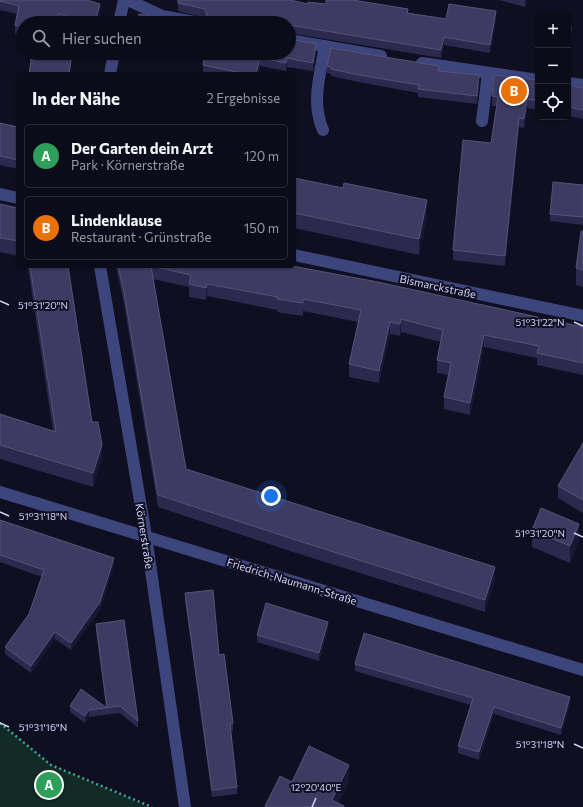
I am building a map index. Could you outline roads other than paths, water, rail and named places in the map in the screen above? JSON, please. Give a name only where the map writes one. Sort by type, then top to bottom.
[{"type":"street","points":[[121,16],[124,0]]},
{"type":"street","points":[[128,0],[162,16]]},
{"type":"street","points":[[296,41],[390,58]]},
{"type":"street","points":[[323,130],[317,117],[316,103],[325,46]]},
{"type":"street","points":[[110,72],[113,60]]},
{"type":"street","points":[[412,62],[535,80]]},
{"type":"street","points":[[482,121],[488,73]]},
{"type":"street","points":[[571,83],[583,85]]},
{"type":"street","points":[[0,194],[16,198]]},
{"type":"street","name":"Bismarckstraße","points":[[296,255],[583,316]]},
{"type":"street","name":"Körnerstraße","points":[[100,268],[146,536],[185,807]]},
{"type":"street","name":"Friedrich-Naumann-Straße","points":[[0,492],[583,670]]},
{"type":"place","name":"Lindenklause","points":[[514,91]]},
{"type":"place","name":"Der Garten dein Arzt","points":[[49,785]]}]
